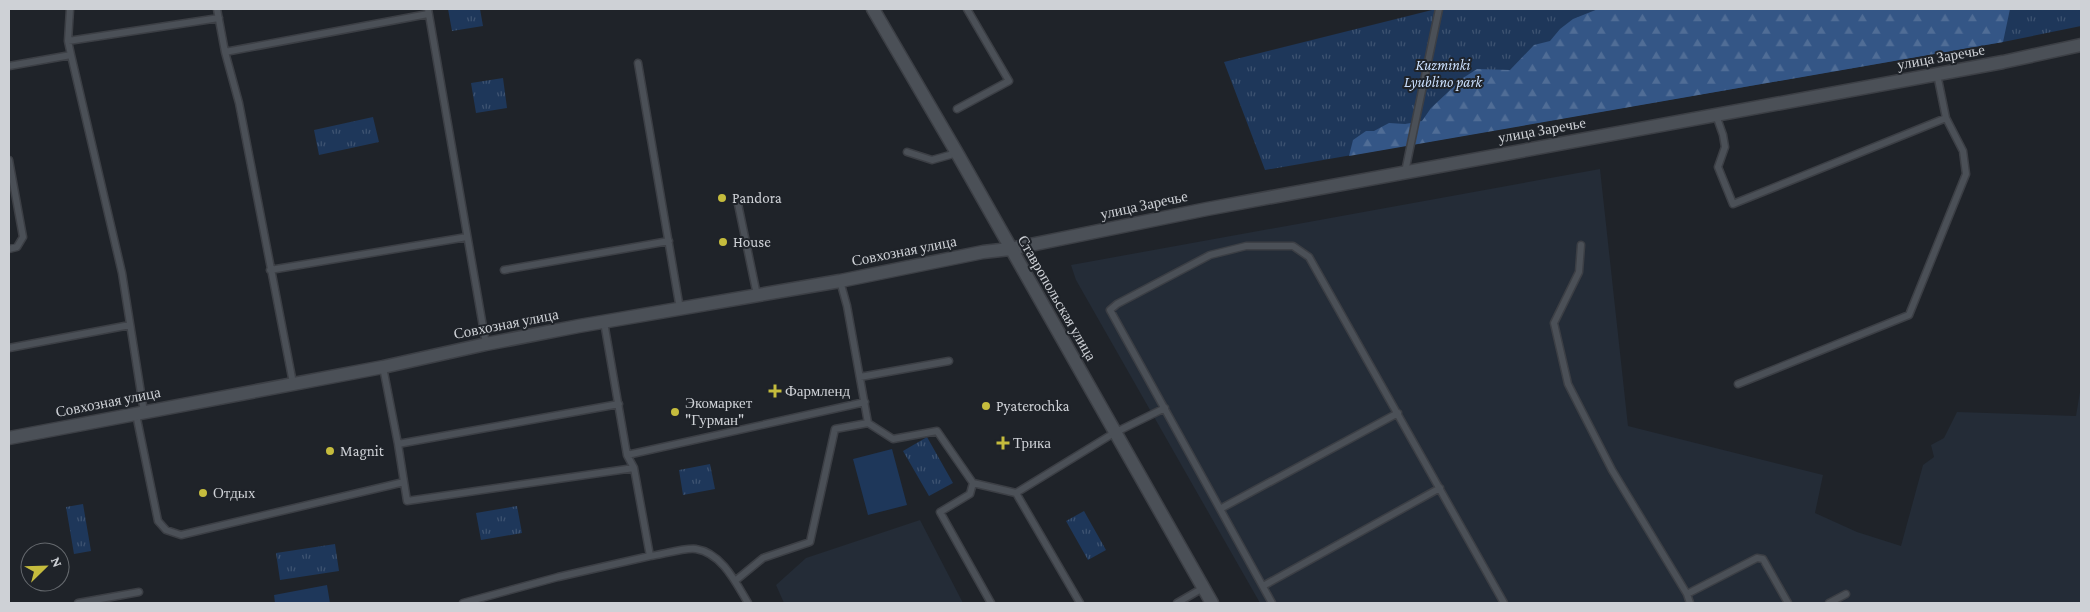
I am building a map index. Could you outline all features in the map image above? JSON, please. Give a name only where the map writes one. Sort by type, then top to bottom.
[{"type":"street","name":"Ставропольская улица","points":[[872,9],[957,153],[1212,603]]},
{"type":"street","name":"улица Заречье","points":[[1010,249],[1189,212],[1937,74],[2081,45]]},
{"type":"street","name":"Совхозная улица","points":[[9,438],[383,367],[486,344],[757,294],[840,281],[983,252],[1010,249]]},
{"type":"lane","points":[[70,9],[68,41],[122,273],[140,413],[158,520],[166,530],[181,535],[404,482]]},
{"type":"lane","points":[[217,9],[225,52],[239,103],[293,383]]},
{"type":"lane","points":[[957,109],[1009,81],[967,9]]},
{"type":"lane","points":[[1405,172],[1439,9]]},
{"type":"lane","points":[[225,52],[428,11],[466,238],[486,344]]},
{"type":"lane","points":[[68,41],[219,18]]},
{"type":"lane","points":[[9,66],[71,55]]},
{"type":"lane","points":[[638,63],[680,309]]},
{"type":"lane","points":[[1738,384],[1909,315],[1966,174],[1963,152],[1946,118],[1937,74]]},
{"type":"lane","points":[[1716,114],[1725,147],[1718,167],[1733,204],[1946,118]]},
{"type":"lane","points":[[907,152],[932,160],[957,153]]},
{"type":"lane","points":[[9,160],[23,237],[16,247],[9,249]]},
{"type":"lane","points":[[738,204],[757,294]]},
{"type":"lane","points":[[270,270],[466,238]]},
{"type":"lane","points":[[504,270],[669,241]]},
{"type":"lane","points":[[1581,244],[1580,272],[1554,323],[1568,384],[1612,470],[1687,594],[1690,603]]},
{"type":"lane","points":[[1272,603],[1110,310],[1210,255],[1246,246],[1293,246],[1309,257],[1504,603]]},
{"type":"lane","points":[[840,281],[847,306],[868,423]]},
{"type":"lane","points":[[604,322],[627,455],[634,468],[650,556]]},
{"type":"lane","points":[[9,348],[130,325]]},
{"type":"lane","points":[[860,378],[949,361]]},
{"type":"lane","points":[[383,367],[407,501],[634,468]]},
{"type":"lane","points":[[627,455],[865,402]]},
{"type":"lane","points":[[398,444],[619,404]]},
{"type":"lane","points":[[735,581],[763,558],[810,542],[834,430],[868,423],[893,439],[937,431],[973,483],[1016,493],[1114,433],[1165,408]]},
{"type":"lane","points":[[1220,510],[1398,413]]},
{"type":"lane","points":[[973,483],[970,494],[940,512],[991,603]]},
{"type":"lane","points":[[1262,586],[1440,488]]},
{"type":"lane","points":[[1016,493],[1080,603]]},
{"type":"lane","points":[[463,603],[558,577],[695,548],[712,556],[726,567],[748,603]]},
{"type":"lane","points":[[1687,594],[1756,558],[1763,559],[1788,603]]},
{"type":"lane","points":[[1177,603],[1203,588]]},
{"type":"lane","points":[[78,603],[139,592]]},
{"type":"lane","points":[[1829,603],[1846,594]]},
{"type":"shaded area","points":[[1600,169],[1628,426],[1823,475],[1815,513],[1857,532],[1901,546],[1923,465],[1934,457],[1931,445],[1944,438],[1957,412],[2076,416],[2081,386],[2081,603],[1260,603],[1076,280],[1071,265]]},
{"type":"shaded area","points":[[920,520],[963,603],[784,603],[776,585],[806,558]]},
{"type":"green space","points":[[448,9],[480,9],[483,26],[452,31]]},
{"type":"green space","name":"Kuzminki Lyublino park","points":[[1436,9],[2081,9],[2081,26],[2003,42],[1265,170],[1224,62]]},
{"type":"green space","points":[[1598,9],[2010,9],[2003,42],[1349,156],[1353,140],[1366,131],[1374,131],[1389,123],[1405,124],[1422,121],[1431,108],[1463,78],[1477,69],[1510,70],[1534,45],[1550,41],[1560,29],[1573,19]]},
{"type":"green space","points":[[503,78],[507,108],[476,113],[471,83]]},
{"type":"green space","points":[[373,117],[379,142],[319,155],[314,130]]},
{"type":"green space","points":[[927,437],[953,483],[929,496],[903,451]]},
{"type":"green space","points":[[892,449],[907,505],[868,515],[853,459]]},
{"type":"green space","points":[[710,464],[715,489],[683,495],[679,470]]},
{"type":"green space","points":[[83,504],[91,551],[74,554],[66,507]]},
{"type":"green space","points":[[517,506],[522,533],[481,540],[476,513]]},
{"type":"green space","points":[[1084,511],[1106,550],[1088,560],[1066,521]]},
{"type":"green space","points":[[335,544],[339,571],[280,580],[276,553]]},
{"type":"green space","points":[[327,585],[330,603],[275,603],[274,595]]},
{"type":"place","name":"Pandora","points":[[722,198]]},
{"type":"place","name":"House","points":[[723,242]]},
{"type":"place","name":"Фармленд","points":[[775,391]]},
{"type":"place","name":"Pyaterochka","points":[[986,406]]},
{"type":"place","name":"Экомаркет \"Гурман\"","points":[[675,412]]},
{"type":"place","name":"Трика","points":[[1003,443]]},
{"type":"place","name":"Magnit","points":[[330,451]]},
{"type":"place","name":"Отдых","points":[[203,493]]}]
